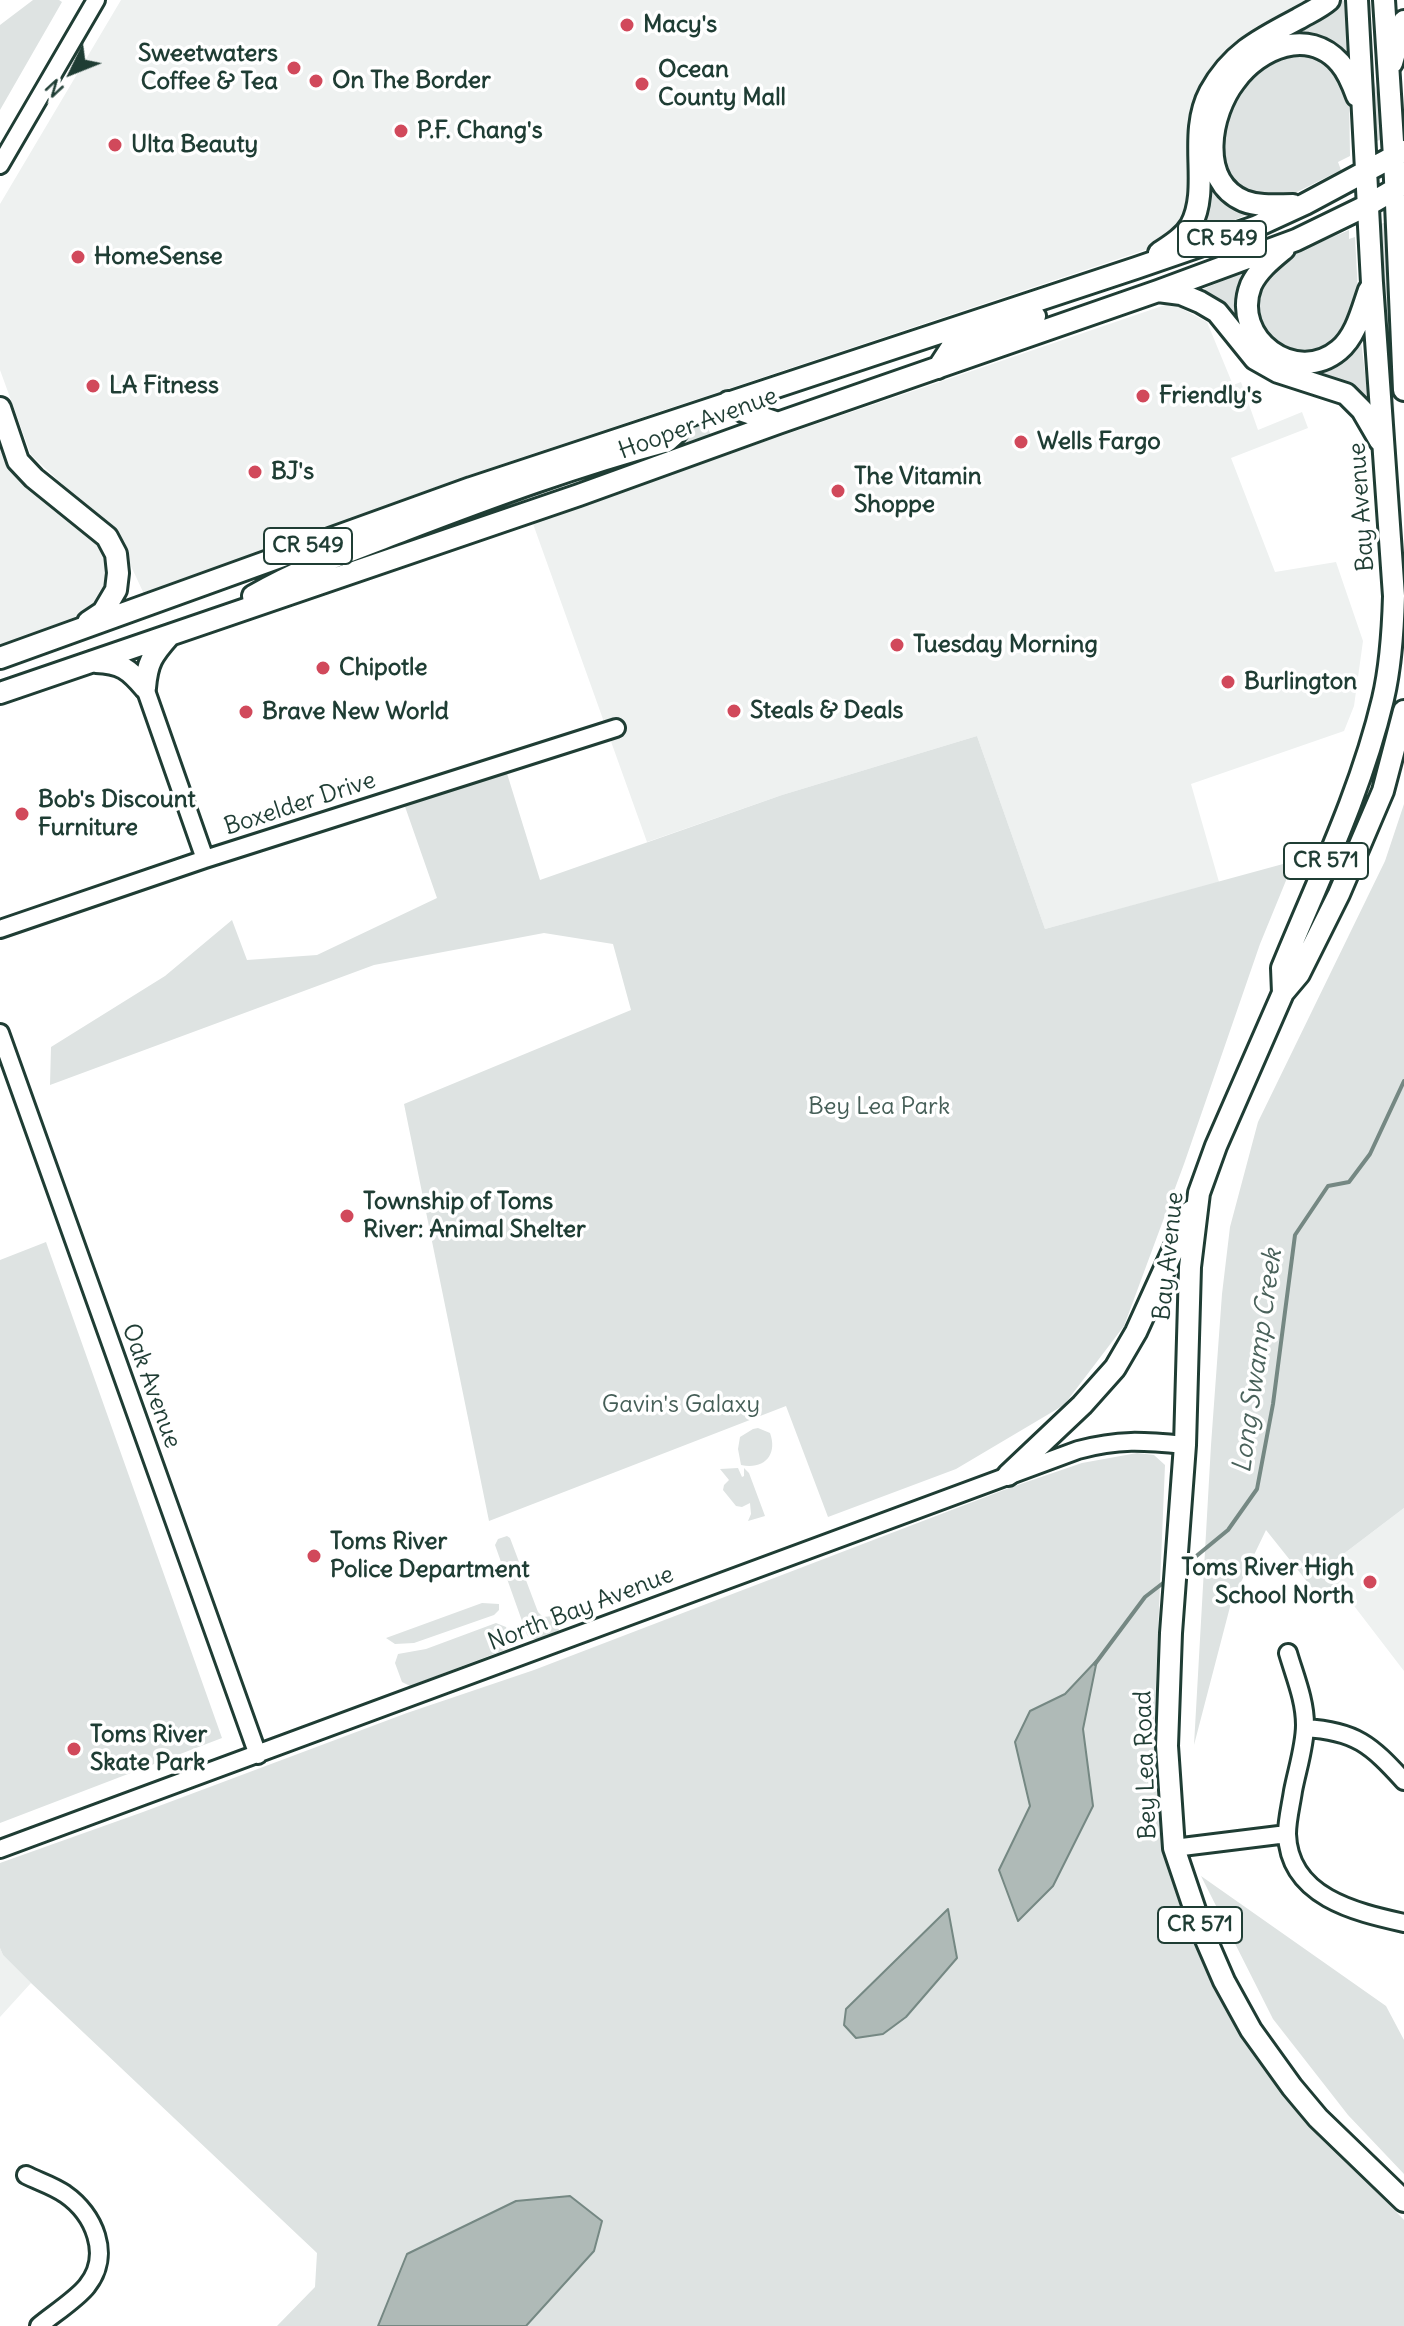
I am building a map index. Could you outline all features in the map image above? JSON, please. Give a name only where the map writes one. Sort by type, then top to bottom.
[{"type":"main road","points":[[1136,268],[1183,235],[1194,217],[1199,196],[1200,124],[1208,96],[1220,77],[1233,59],[1252,44],[1329,0]]},
{"type":"main road","name":"Bay Avenue","points":[[1283,993],[1282,968],[1351,800],[1371,742],[1392,645],[1394,596],[1372,283],[1357,0]]},
{"type":"main road","points":[[1374,0],[1389,71]]},
{"type":"main road","points":[[1384,0],[1399,154],[1404,390]]},
{"type":"main road","points":[[1389,71],[1404,21]]},
{"type":"main road","points":[[1305,204],[1266,206],[1245,201],[1222,183],[1212,155],[1220,109],[1227,92],[1235,79],[1263,55],[1277,47],[1307,43],[1325,50],[1340,63],[1351,80],[1362,109]]},
{"type":"main road","name":"Hooper Avenue","points":[[0,658],[471,488],[1255,227],[1399,154]]},
{"type":"main road","name":"Hooper Avenue","points":[[0,693],[579,495],[1158,291],[1296,240],[1368,205],[1399,186]]},
{"type":"main road","points":[[1296,240],[1260,272],[1251,286],[1248,302],[1253,332],[1263,346],[1278,356],[1299,362],[1322,359],[1338,351],[1356,325],[1372,283]]},
{"type":"main road","points":[[938,368],[951,348],[1073,302],[1089,284]]},
{"type":"main road","points":[[1158,291],[1181,294],[1217,312],[1255,359],[1278,372],[1346,394],[1362,410],[1384,447]]},
{"type":"main road","points":[[728,402],[743,411],[778,423]]},
{"type":"main road","points":[[0,408],[18,461],[34,478],[107,537],[116,554],[116,590],[103,612],[73,632]]},
{"type":"main road","points":[[215,618],[287,576],[531,483],[667,441],[677,432],[681,419]]},
{"type":"main road","points":[[145,688],[147,667],[155,651],[172,633]]},
{"type":"main road","points":[[92,662],[112,662],[130,671],[145,688]]},
{"type":"main road","name":"Bay Avenue","points":[[1185,1445],[1190,1267],[1199,1193],[1216,1146],[1283,993],[1299,974],[1339,894],[1383,791],[1404,711]]},
{"type":"main road","points":[[1008,1475],[1082,1405],[1115,1368],[1136,1332],[1199,1193]]},
{"type":"main road","name":"Bey Lea Road","points":[[1185,1445],[1167,1746],[1174,1848],[1201,1928],[1224,1981],[1251,2030],[1318,2118],[1404,2201]]},
{"type":"street","points":[[0,165],[96,0]]},
{"type":"street","points":[[145,688],[205,859]]},
{"type":"street","name":"Boxelder Drive","points":[[5,924],[616,728]]},
{"type":"street","points":[[0,939],[5,924]]},
{"type":"street","name":"Oak Avenue","points":[[0,1033],[84,1276],[258,1755]]},
{"type":"street","name":"North Bay Avenue","points":[[0,1849],[1008,1475],[1106,1442],[1137,1440],[1185,1445]]},
{"type":"street","points":[[1288,1653],[1303,1701],[1305,1728],[1287,1834],[1296,1869],[1307,1883],[1327,1898],[1343,1906],[1404,1923]]},
{"type":"street","points":[[1305,1728],[1334,1730],[1358,1740],[1382,1758],[1404,1781]]},
{"type":"street","points":[[1174,1848],[1287,1834]]},
{"type":"street","points":[[26,2175],[65,2194],[85,2214],[97,2231],[99,2249],[97,2267],[87,2286],[39,2326]]},
{"type":"shaded area","name":"Ocean County Mall","points":[[121,0],[1318,0],[1190,213],[1169,242],[469,475],[144,594],[116,534],[31,455],[0,370],[0,204]]},
{"type":"shaded area","points":[[1171,303],[1207,322],[1233,385],[1241,382],[1258,430],[1302,412],[1308,428],[1231,458],[1275,572],[1336,562],[1363,641],[1354,706],[1344,731],[1191,784],[1219,882],[1045,929],[977,736],[782,795],[647,842],[532,521]]},
{"type":"shaded area","points":[[0,431],[99,539],[111,557],[111,584],[90,615],[0,648]]},
{"type":"shaded area","name":"Toms River High School North","points":[[1404,1508],[1404,1671],[1325,1568]]},
{"type":"shaded area","points":[[1097,1660],[1083,1729],[1093,1806],[1053,1886],[1018,1921],[999,1870],[1030,1806],[1015,1742],[1030,1711],[1065,1694]]},
{"type":"shaded area","points":[[948,1909],[957,1958],[906,2017],[883,2034],[856,2038],[844,2025],[846,2009]]},
{"type":"shaded area","points":[[0,1948],[31,1983],[0,2017]]},
{"type":"shaded area","points":[[570,2196],[602,2221],[594,2251],[526,2326],[378,2326],[407,2254],[516,2201]]},
{"type":"green space","points":[[33,0],[62,2],[0,110],[0,25]]},
{"type":"green space","points":[[1342,0],[1351,68],[1278,41]]},
{"type":"green space","points":[[1297,51],[1328,61],[1349,95],[1350,156],[1338,162],[1341,170],[1283,199],[1248,196],[1226,176],[1220,136],[1237,91],[1264,64]]},
{"type":"green space","points":[[1369,73],[1378,97],[1383,129],[1383,138],[1374,143]]},
{"type":"green space","points":[[1205,164],[1248,214],[1187,241]]},
{"type":"green space","points":[[1386,222],[1398,489],[1396,490],[1376,226]]},
{"type":"green space","points":[[1349,230],[1349,239],[1355,237],[1358,292],[1348,330],[1326,351],[1292,355],[1263,336],[1254,303],[1257,286],[1277,265]]},
{"type":"green space","points":[[1254,267],[1247,334],[1201,290]]},
{"type":"green space","points":[[1360,341],[1370,413],[1298,369],[1352,349]]},
{"type":"green space","points":[[705,419],[711,436],[676,448],[689,426]]},
{"type":"green space","name":"Bey Lea Park","points":[[977,736],[1045,929],[1294,861],[1260,944],[1124,1326],[1064,1405],[956,1469],[828,1517],[786,1406],[489,1521],[404,1104],[631,1010],[613,944],[544,933],[374,965],[50,1085],[51,1047],[165,976],[232,920],[247,960],[317,955],[437,898],[402,798],[505,767],[540,880],[782,795]]},
{"type":"green space","points":[[1404,804],[1404,1508],[1325,1568],[1347,1596],[1317,1594],[1266,1530],[1231,1603],[1194,1745],[1211,1445],[1230,1227],[1258,1122],[1385,861]]},
{"type":"green space","points":[[46,1242],[222,1738],[0,1823],[0,1260]]},
{"type":"green space","points":[[758,1428],[770,1433],[770,1454],[762,1463],[741,1465],[738,1449],[740,1437]]},
{"type":"green space","points":[[1137,1453],[1154,1455],[1165,1465],[1154,1729],[1156,1789],[1168,1850],[1191,1931],[1215,1987],[1242,2036],[1283,2094],[1404,2220],[1404,2326],[277,2326],[315,2287],[317,2253],[3,1955],[0,1948],[0,1863],[407,1713],[534,1670],[1009,1488],[1082,1463]]},
{"type":"green space","points":[[738,1468],[742,1477],[744,1468],[749,1473],[765,1516],[748,1521],[750,1503],[736,1506],[723,1490],[729,1480],[720,1469]]},
{"type":"green space","points":[[507,1536],[538,1612],[543,1617],[553,1616],[559,1630],[542,1638],[534,1639],[527,1635],[495,1545],[498,1539]]},
{"type":"green space","points":[[482,1603],[499,1604],[499,1610],[494,1615],[414,1643],[395,1644],[386,1638]]},
{"type":"green space","points":[[496,1623],[506,1627],[511,1641],[507,1649],[410,1686],[402,1682],[395,1663],[398,1654],[426,1649]]},
{"type":"green space","points":[[1201,1876],[1386,2006],[1404,2040],[1404,2174],[1348,2115],[1273,2019]]},
{"type":"waterway","name":"Long Swamp Creek","points":[[1183,1567],[1228,1530],[1257,1489],[1273,1404],[1295,1235],[1328,1186],[1349,1182],[1370,1154],[1404,1081]]},
{"type":"waterway","name":"Long Swamp Creek","points":[[1095,1664],[1145,1597],[1167,1580]]},
{"type":"place","name":"Macy's","points":[[627,25]]},
{"type":"place","name":"Sweetwaters Coffee & Tea","points":[[294,68]]},
{"type":"place","name":"On The Border","points":[[316,81]]},
{"type":"place","name":"Ocean County Mall","points":[[642,84]]},
{"type":"place","name":"P.F. Chang's","points":[[401,131]]},
{"type":"place","name":"Ulta Beauty","points":[[115,145]]},
{"type":"place","name":"HomeSense","points":[[78,257]]},
{"type":"place","name":"LA Fitness","points":[[93,386]]},
{"type":"place","name":"Friendly's","points":[[1143,396]]},
{"type":"place","name":"Wells Fargo","points":[[1021,442]]},
{"type":"place","name":"BJ's","points":[[255,472]]},
{"type":"place","name":"The Vitamin Shoppe","points":[[838,491]]},
{"type":"place","name":"Tuesday Morning","points":[[897,645]]},
{"type":"place","name":"Chipotle","points":[[323,668]]},
{"type":"place","name":"Burlington","points":[[1228,682]]},
{"type":"place","name":"Steals & Deals","points":[[734,711]]},
{"type":"place","name":"Brave New World","points":[[246,712]]},
{"type":"place","name":"Bob's Discount Furniture","points":[[22,814]]},
{"type":"place","name":"Township of Toms River: Animal Shelter","points":[[347,1216]]},
{"type":"place","name":"Toms River Police Department","points":[[314,1556]]},
{"type":"place","name":"Toms River High School North","points":[[1370,1582]]},
{"type":"place","name":"Toms River Skate Park","points":[[74,1749]]},
{"type":"park label","name":"Gavin's Galaxy","points":[[681,1405]]}]
